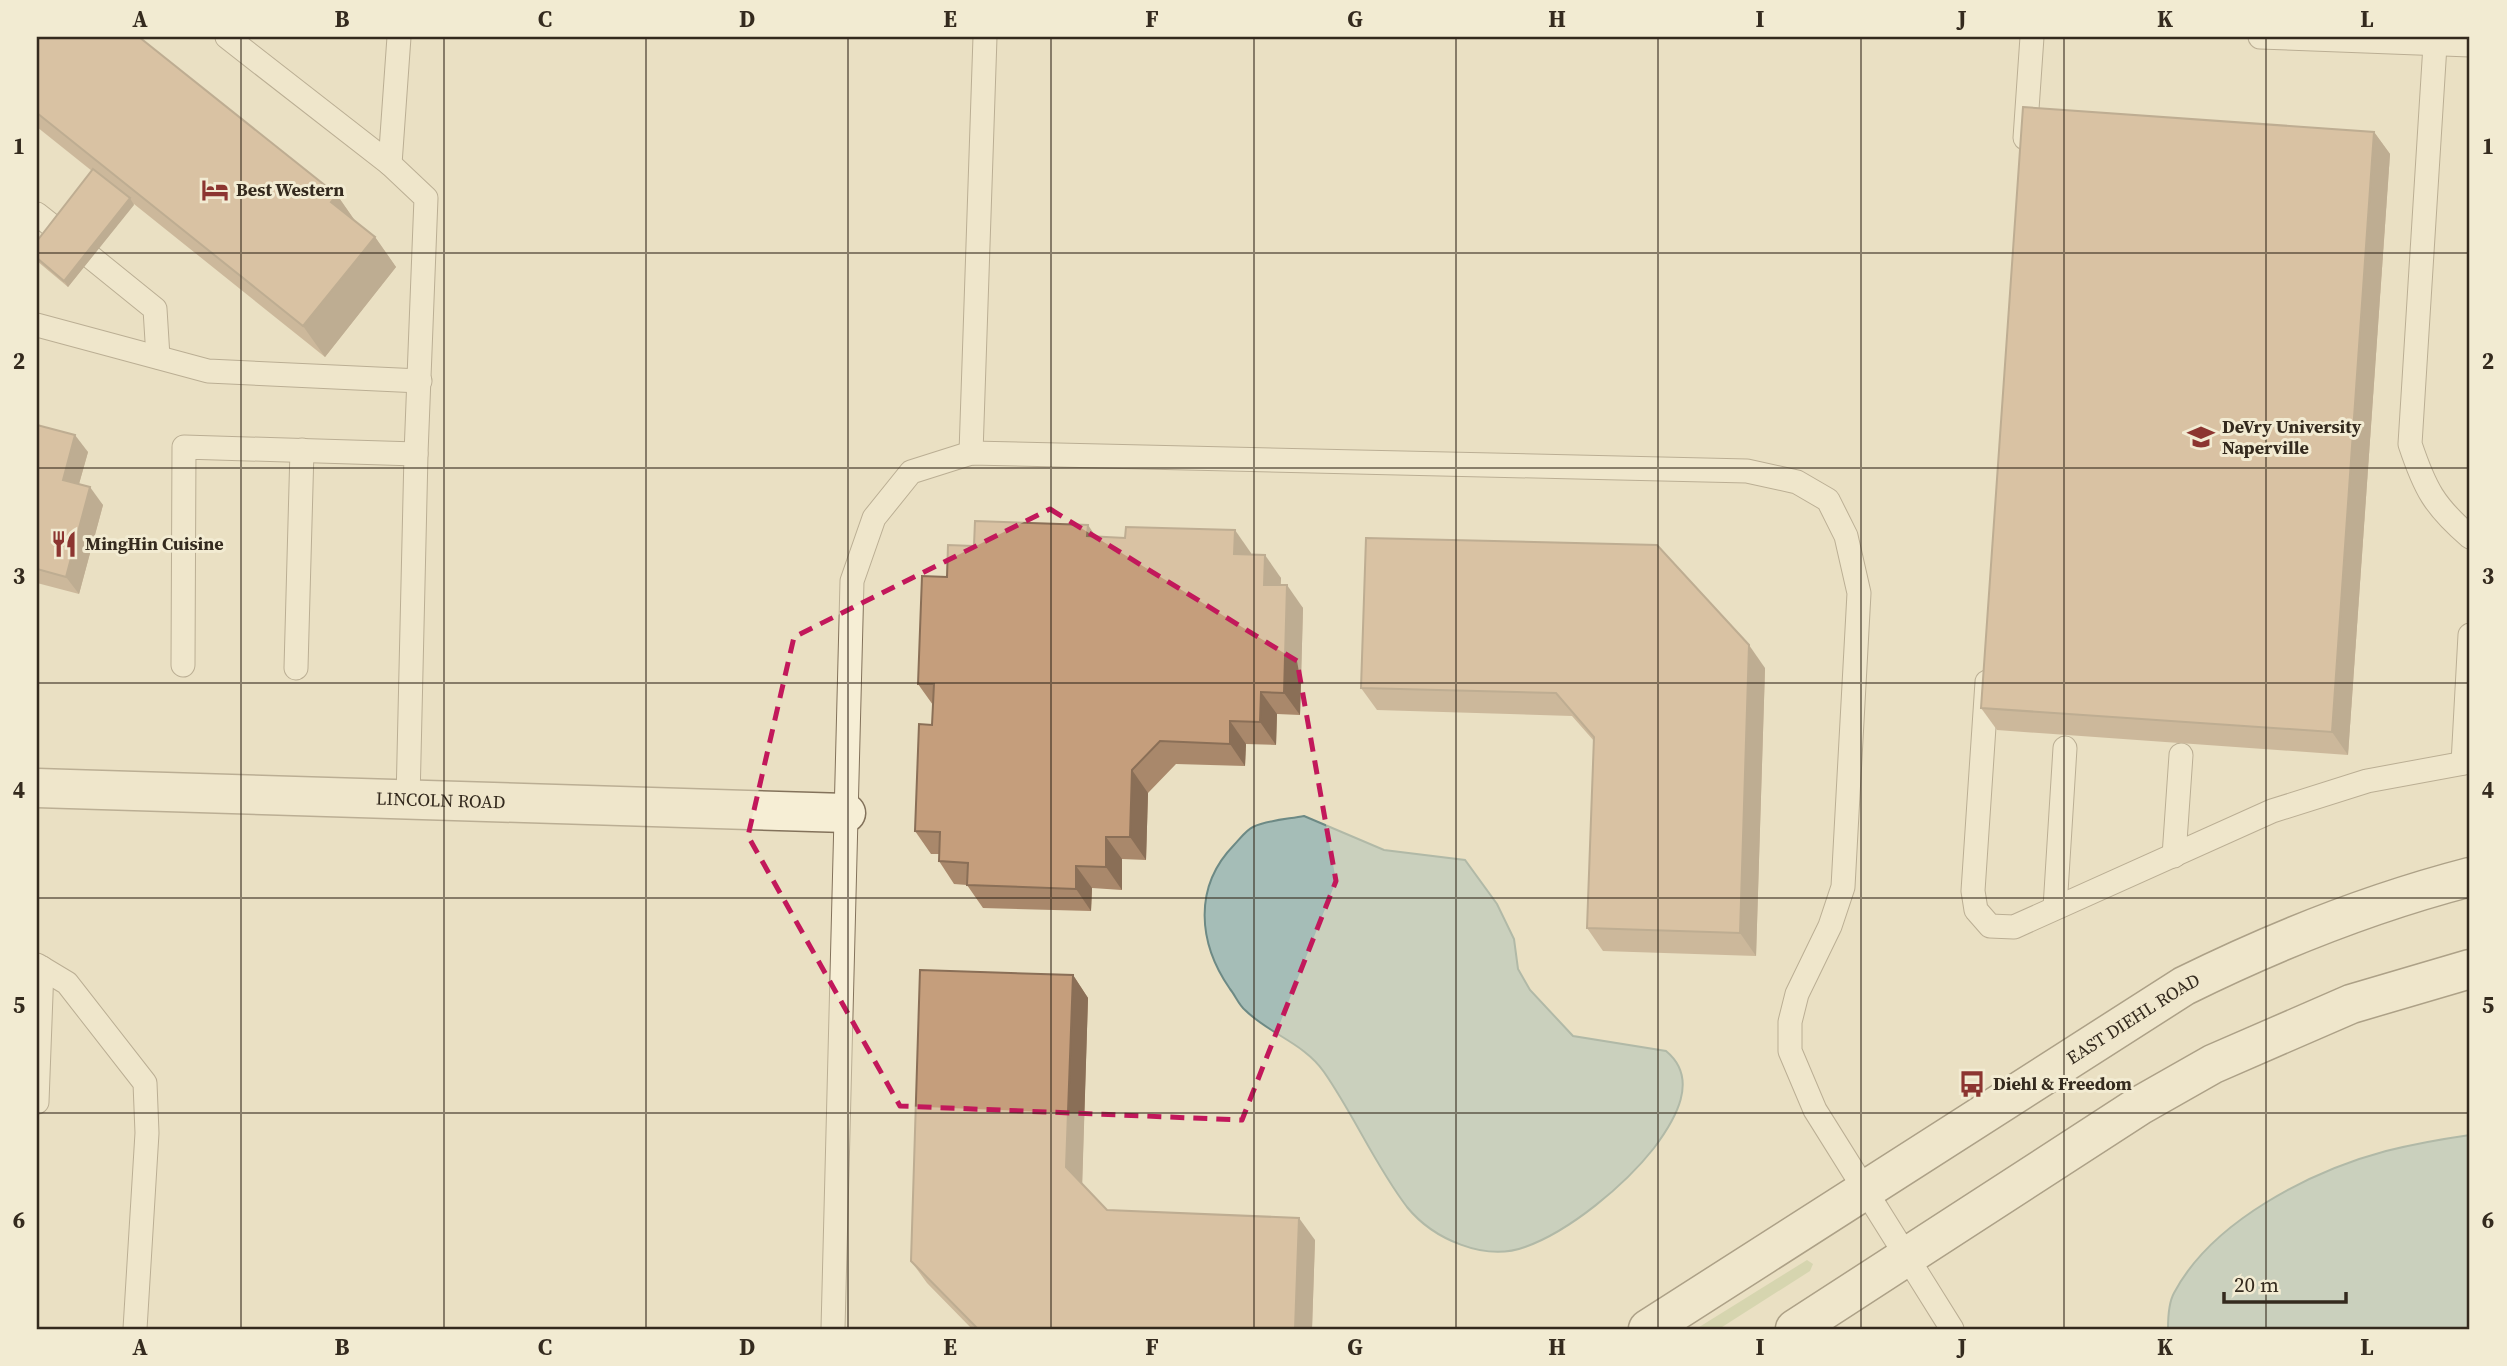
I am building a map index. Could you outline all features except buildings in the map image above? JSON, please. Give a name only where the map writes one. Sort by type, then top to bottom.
[{"type":"street","name":"LINCOLN ROAD","points":[[37,788],[846,813]]},
{"type":"street","name":"EAST DIEHL ROAD","points":[[1648,1329],[2184,986],[2267,945],[2345,914],[2470,877]]},
{"type":"street","points":[[1795,1329],[2139,1106],[2213,1064],[2351,1004],[2470,969]]},
{"type":"street","points":[[2409,986],[2470,998]]},
{"type":"lane","points":[[227,37],[390,164],[426,198],[416,454],[408,800]]},
{"type":"lane","points":[[390,164],[399,37]]},
{"type":"lane","points":[[971,453],[985,37]]},
{"type":"lane","points":[[2024,161],[2032,37]]},
{"type":"lane","points":[[2260,37],[2470,46]]},
{"type":"lane","points":[[2435,44],[2410,444],[2424,486],[2452,521],[2470,537]]},
{"type":"lane","points":[[37,214],[55,229]]},
{"type":"lane","points":[[92,258],[155,309],[158,358]]},
{"type":"lane","points":[[37,325],[208,371],[420,381]]},
{"type":"lane","points":[[183,665],[184,447],[416,454]]},
{"type":"lane","points":[[296,668],[302,450]]},
{"type":"lane","points":[[833,1329],[852,580],[874,518],[911,472],[971,453],[1747,471],[1797,482],[1828,500],[1846,536],[1859,593],[1843,887],[1830,926],[1797,993],[1790,1023],[1790,1051],[1815,1110],[1952,1329]]},
{"type":"lane","points":[[1989,657],[1973,891],[1976,910],[1990,926],[2014,927],[2272,811],[2367,781],[2467,762],[2470,635]]},
{"type":"lane","points":[[2055,908],[2065,748]]},
{"type":"lane","points":[[2174,856],[2181,755]]},
{"type":"lane","points":[[37,1102],[39,966]]},
{"type":"lane","points":[[39,966],[67,984],[145,1083],[147,1133],[135,1329]]},
{"type":"highlighted area","points":[[1050,509],[1297,661],[1336,881],[1242,1120],[900,1106],[748,836],[794,637]]},
{"type":"green space","points":[[1807,1260],[1813,1264],[1810,1271],[1719,1329],[1696,1329]]},
{"type":"water","points":[[1304,816],[1384,850],[1465,860],[1497,904],[1514,939],[1518,969],[1530,990],[1573,1036],[1666,1051],[1676,1062],[1683,1087],[1681,1100],[1670,1125],[1628,1177],[1596,1205],[1560,1230],[1525,1247],[1493,1252],[1461,1245],[1431,1229],[1418,1219],[1395,1191],[1335,1088],[1316,1062],[1243,1008],[1219,971],[1206,934],[1205,916],[1206,897],[1221,861],[1250,828]]},
{"type":"water","points":[[2470,1135],[2470,1329],[2168,1329],[2172,1297],[2191,1267],[2213,1243],[2266,1202],[2327,1171],[2357,1160],[2407,1146]]},
{"type":"place","name":"Best Western","points":[[215,190]]},
{"type":"place","name":"DeVry University Naperville","points":[[2201,437]]},
{"type":"place","name":"MingHin Cuisine","points":[[64,544]]},
{"type":"place","name":"Diehl & Freedom","points":[[1972,1084]]}]
